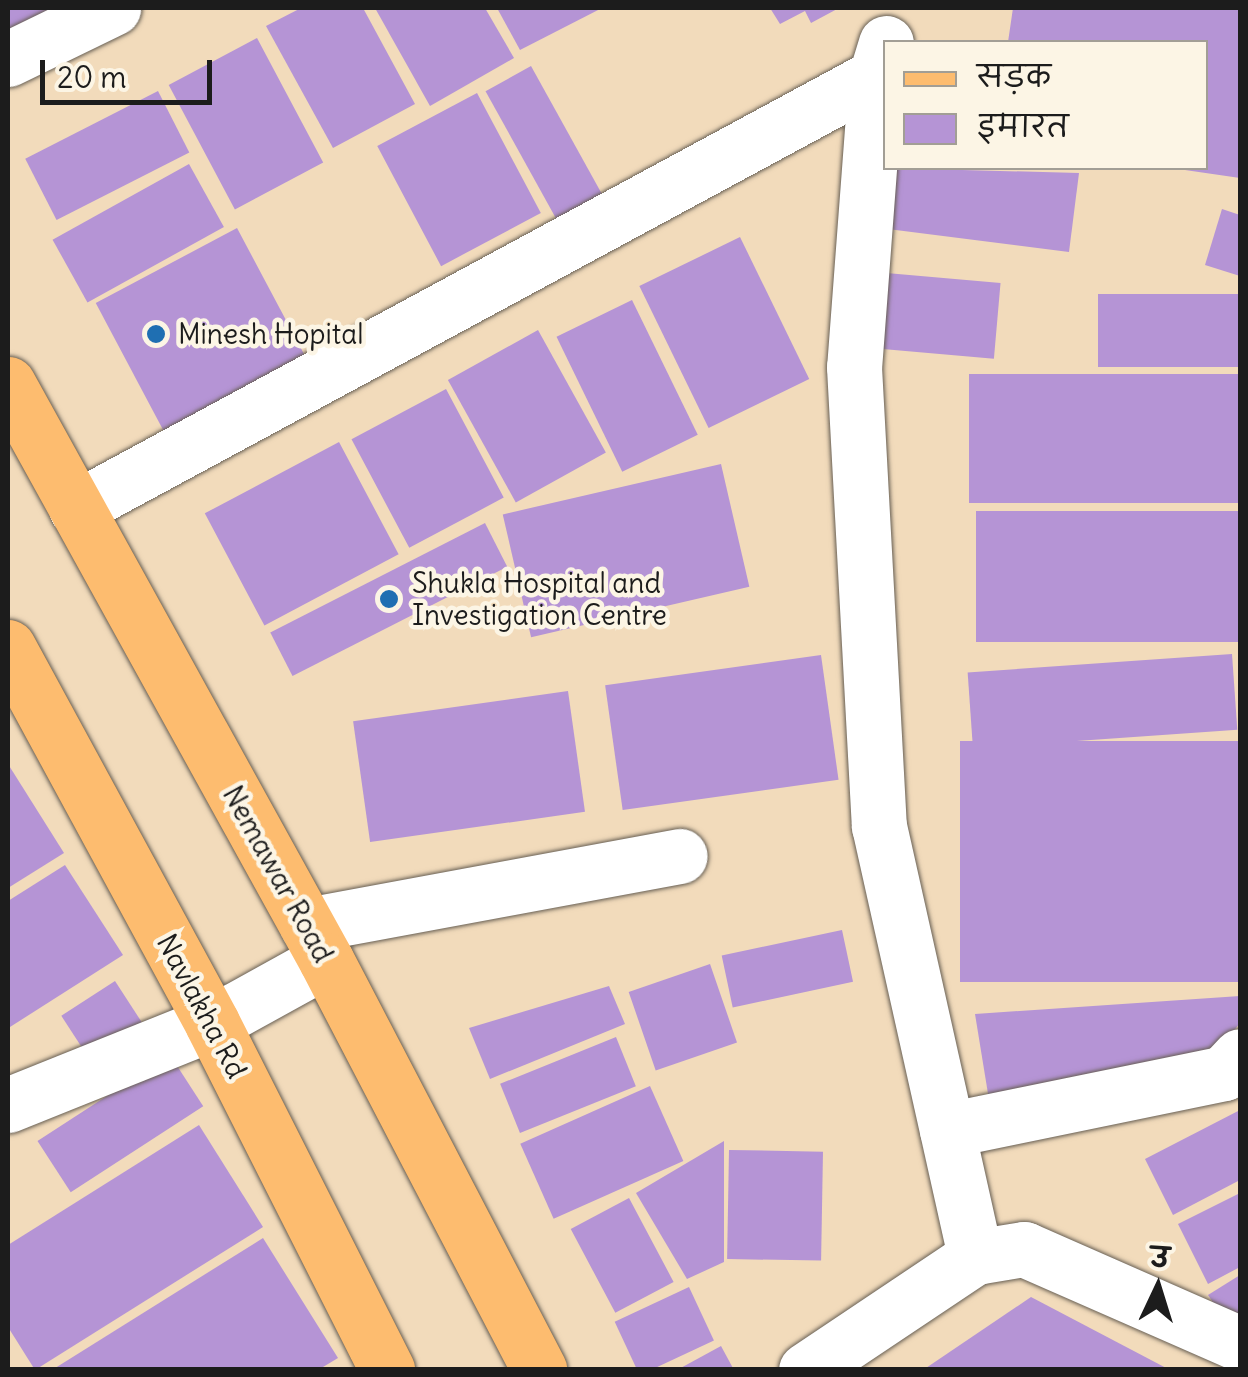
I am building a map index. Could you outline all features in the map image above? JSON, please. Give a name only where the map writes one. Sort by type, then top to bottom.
[{"type":"main road","name":"Nemawar Road","points":[[8,384],[316,943],[539,1370]]},
{"type":"main road","name":"Navlakha Rd","points":[[8,647],[212,1022],[387,1370]]},
{"type":"street","points":[[8,59],[113,8]]},
{"type":"street","points":[[886,40],[896,8]]},
{"type":"street","points":[[76,508],[882,54]]},
{"type":"street","points":[[882,54],[854,366],[879,826],[975,1257]]},
{"type":"street","points":[[8,1105],[212,1022],[316,943],[680,856]]},
{"type":"street","points":[[947,1130],[1224,1073],[1240,1056]]},
{"type":"street","points":[[806,1370],[975,1257],[1024,1249],[1240,1344]]},
{"type":"building","points":[[8,8],[99,8],[8,56]]},
{"type":"building","points":[[301,8],[363,8],[415,104],[333,148],[266,26]]},
{"type":"building","points":[[375,8],[485,8],[514,58],[430,106]]},
{"type":"building","points":[[497,8],[602,8],[520,50]]},
{"type":"building","points":[[770,8],[839,8],[811,23],[805,11],[780,24]]},
{"type":"building","points":[[1013,8],[1240,8],[1240,178],[1185,170],[1208,170],[1208,40],[1008,40]]},
{"type":"building","points":[[257,38],[323,162],[235,209],[169,85]]},
{"type":"building","points":[[531,66],[602,194],[556,219],[486,91]]},
{"type":"building","points":[[158,91],[189,152],[57,220],[25,159]]},
{"type":"building","points":[[477,93],[541,213],[441,266],[377,146]]},
{"type":"building","points":[[189,164],[224,227],[87,303],[53,240]]},
{"type":"building","points":[[888,170],[1079,173],[1069,252],[880,228]]},
{"type":"building","points":[[1222,209],[1240,215],[1240,276],[1205,265]]},
{"type":"building","points":[[237,228],[305,356],[164,431],[96,303]]},
{"type":"building","points":[[740,237],[809,379],[709,428],[639,286]]},
{"type":"building","points":[[875,272],[1001,283],[994,359],[868,348]]},
{"type":"building","points":[[1098,294],[1240,294],[1240,367],[1098,367]]},
{"type":"building","points":[[632,300],[698,435],[622,472],[557,337]]},
{"type":"building","points":[[538,330],[606,452],[516,502],[448,380]]},
{"type":"building","points":[[969,374],[1240,374],[1240,503],[969,503]]},
{"type":"building","points":[[446,389],[504,498],[409,548],[352,439]]},
{"type":"building","points":[[339,442],[399,554],[264,625],[205,513]]},
{"type":"building","points":[[721,464],[749,587],[531,637],[503,514]]},
{"type":"building","points":[[976,511],[1240,511],[1240,642],[976,642]]},
{"type":"building","points":[[485,523],[507,567],[293,676],[270,632]]},
{"type":"building","points":[[1232,654],[1237,730],[973,748],[968,672]]},
{"type":"building","points":[[821,655],[839,780],[623,810],[605,685]]},
{"type":"building","points":[[568,691],[585,812],[370,842],[353,721]]},
{"type":"building","points":[[960,741],[1240,741],[1240,982],[960,982]]},
{"type":"building","points":[[8,764],[64,853],[8,888]]},
{"type":"building","points":[[65,865],[123,955],[10,1027],[8,901]]},
{"type":"building","points":[[842,930],[853,982],[733,1007],[722,956]]},
{"type":"building","points":[[710,964],[737,1042],[656,1070],[629,992]]},
{"type":"building","points":[[115,981],[149,1033],[95,1068],[61,1016]]},
{"type":"building","points":[[609,986],[625,1024],[490,1079],[469,1028]]},
{"type":"building","points":[[1240,996],[1240,1023],[1207,1064],[990,1106],[975,1014]]},
{"type":"building","points":[[616,1037],[636,1086],[520,1133],[500,1084]]},
{"type":"building","points":[[170,1055],[203,1106],[71,1192],[37,1141]]},
{"type":"building","points":[[650,1086],[683,1161],[554,1219],[520,1144]]},
{"type":"building","points":[[1240,1110],[1240,1180],[1173,1215],[1145,1159]]},
{"type":"building","points":[[199,1125],[263,1227],[35,1370],[8,1327],[8,1245]]},
{"type":"building","points":[[724,1141],[724,1262],[687,1279],[636,1193]]},
{"type":"building","points":[[729,1150],[823,1152],[821,1261],[727,1259]]},
{"type":"building","points":[[1240,1193],[1240,1267],[1208,1284],[1178,1224]]},
{"type":"building","points":[[629,1198],[674,1282],[615,1313],[571,1229]]},
{"type":"building","points":[[263,1238],[338,1358],[318,1370],[52,1370]]},
{"type":"building","points":[[1240,1275],[1240,1333],[1236,1336],[1208,1295]]},
{"type":"building","points":[[689,1287],[714,1340],[651,1370],[637,1370],[615,1322]]},
{"type":"building","points":[[1031,1297],[1170,1370],[923,1370]]},
{"type":"building","points":[[721,1346],[734,1370],[677,1370]]},
{"type":"place","name":"Minesh Hopital","points":[[156,334]]},
{"type":"place","name":"Shukla Hospital and Investigation Centre","points":[[389,599]]}]
